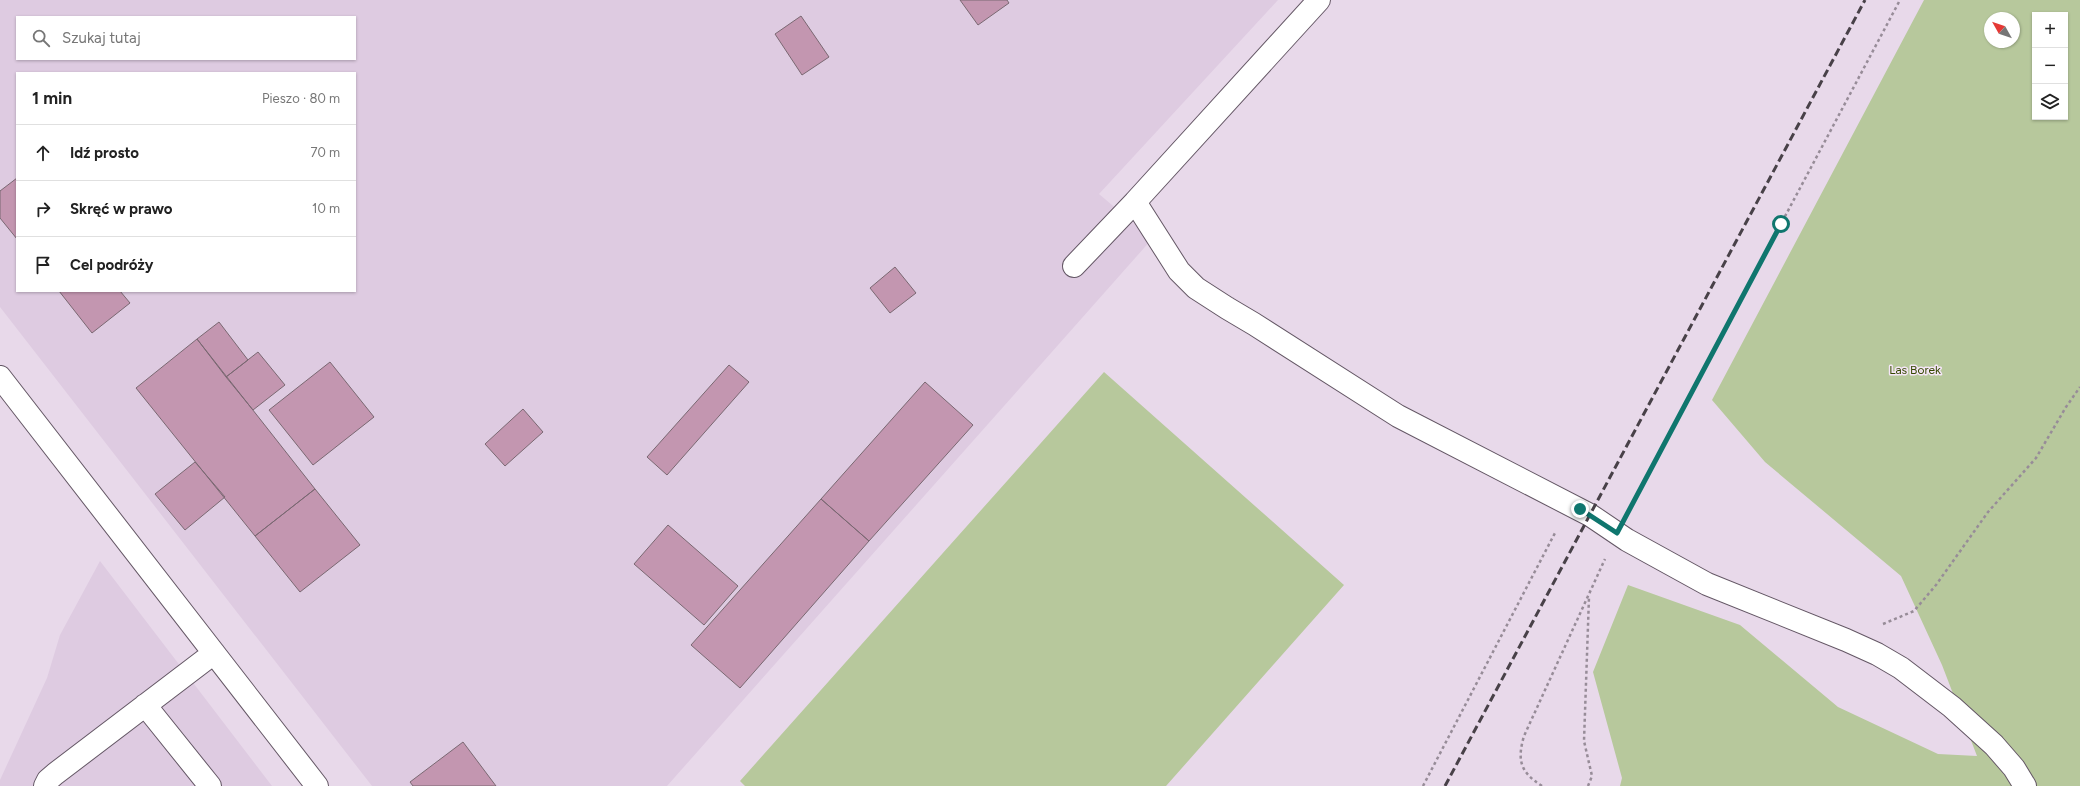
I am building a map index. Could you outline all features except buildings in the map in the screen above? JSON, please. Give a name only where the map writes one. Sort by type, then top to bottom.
[{"type":"street","points":[[1074,266],[1135,202],[1319,0]]},
{"type":"street","points":[[1135,202],[1179,271],[1196,288],[1398,416],[1570,504],[1617,533],[1707,584],[1846,640],[1877,654],[1901,668],[1952,707],[2014,768],[2024,786]]},
{"type":"street","points":[[0,377],[318,786]]},
{"type":"street","points":[[55,782],[145,706],[214,653]]},
{"type":"street","points":[[145,706],[210,786]]},
{"type":"path","points":[[1542,786],[1529,777],[1521,766],[1519,751],[1524,736],[1617,533],[1900,0]]},
{"type":"path","points":[[1846,640],[1914,611],[1941,580],[1988,512],[2036,458],[2066,407],[2080,387]]},
{"type":"path","points":[[1423,786],[1524,596],[1570,504]]},
{"type":"path","points":[[1588,786],[1592,776],[1584,741],[1589,594]]},
{"type":"shaded area","points":[[0,0],[1278,0],[1099,194],[1152,239],[667,786],[372,786],[0,307]]},
{"type":"shaded area","points":[[100,561],[272,786],[0,786],[0,780],[47,678],[60,635]]},
{"type":"green space","name":"Las Borek","points":[[1924,0],[2080,0],[2080,786],[1620,786],[1622,778],[1593,672],[1628,585],[1740,625],[1838,707],[1938,754],[1977,756],[1942,665],[1901,576],[1765,462],[1712,400]]},
{"type":"green space","points":[[1104,372],[1344,585],[1166,786],[745,786],[740,781]]},
{"type":"railway","points":[[1445,786],[1865,0]]},
{"type":"route","points":[[1580,509],[1617,533],[1781,224]]}]
